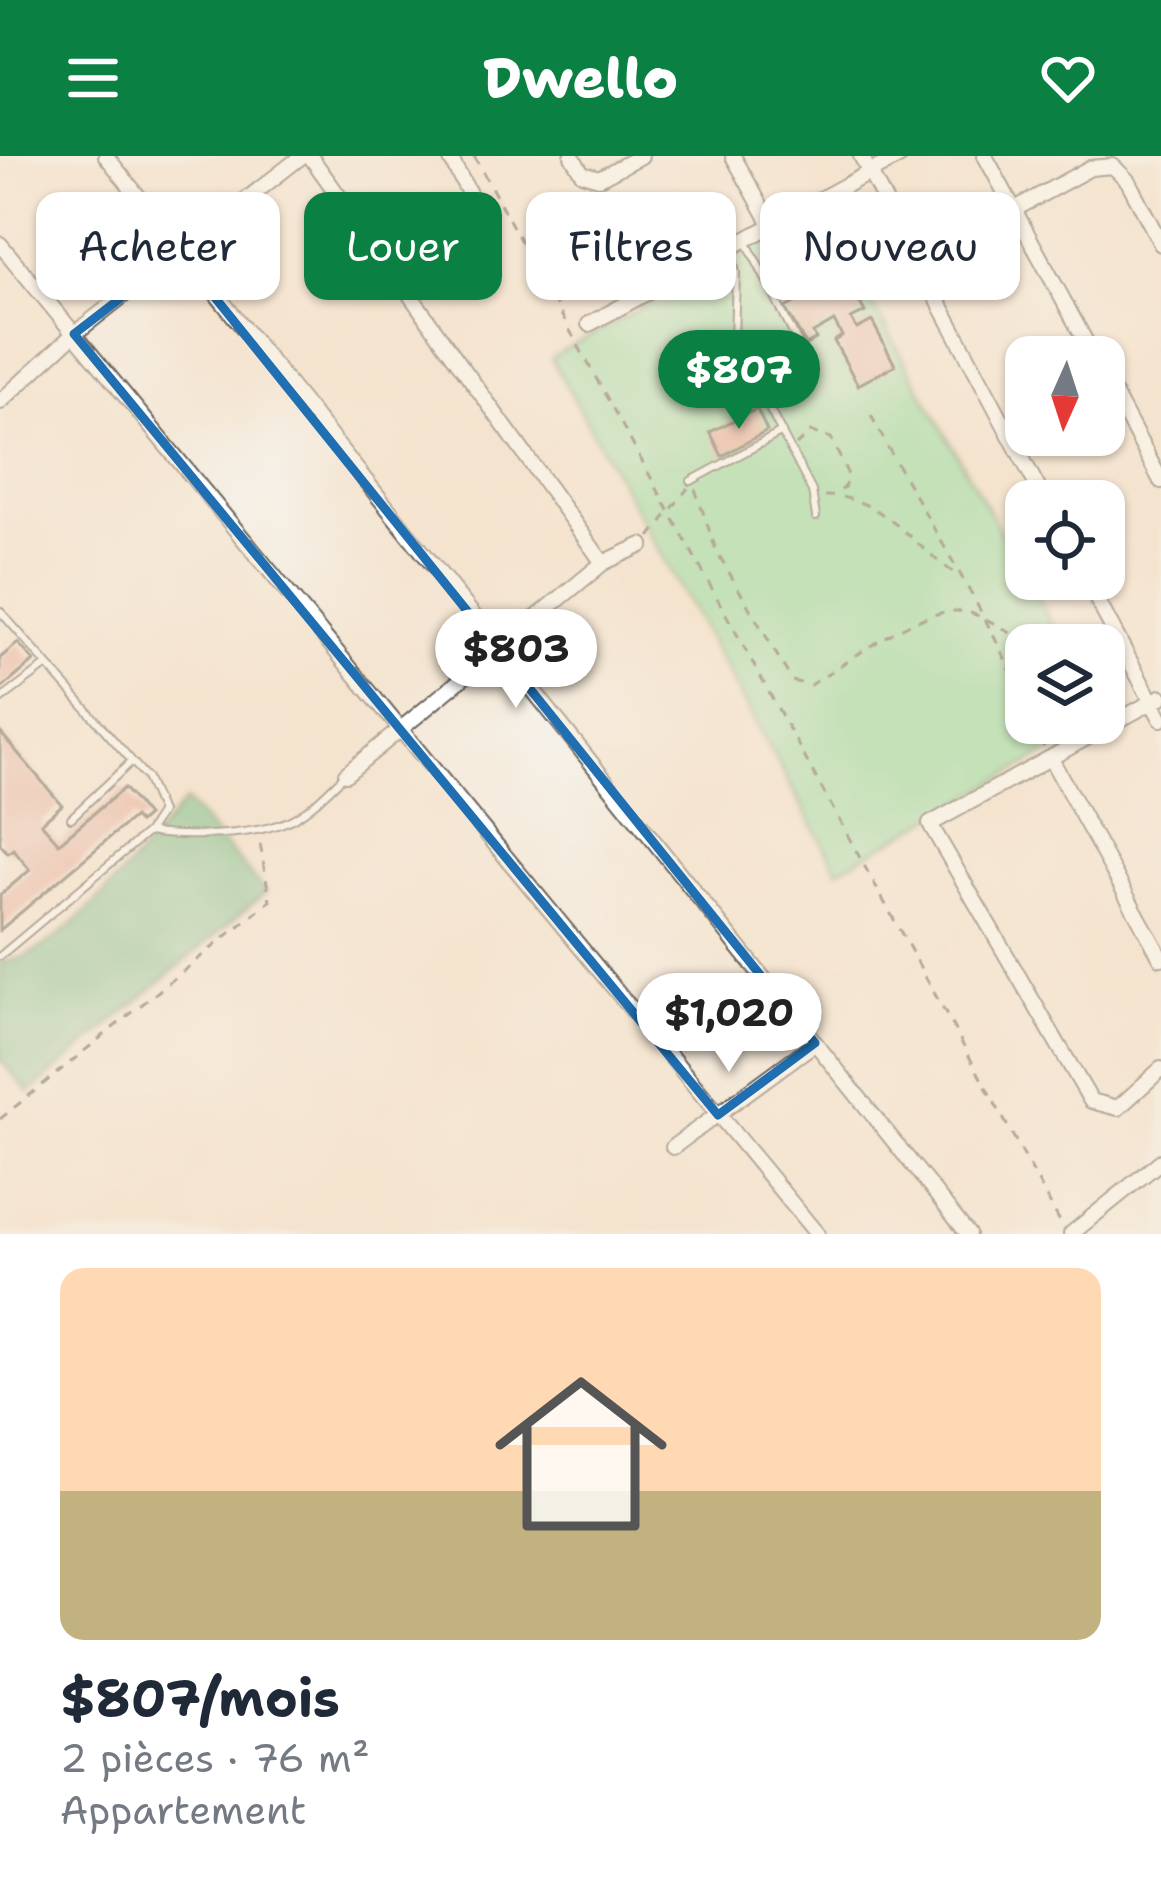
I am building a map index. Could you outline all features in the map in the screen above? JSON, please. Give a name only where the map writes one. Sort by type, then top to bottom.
[{"type":"street","points":[[106,156],[133,192]]},
{"type":"street","points":[[259,192],[306,156],[603,563]]},
{"type":"street","points":[[448,156],[468,192]]},
{"type":"street","points":[[572,156],[582,172],[599,178],[641,156]]},
{"type":"street","points":[[734,156],[760,204]]},
{"type":"street","points":[[861,156],[1034,480]]},
{"type":"street","points":[[835,192],[900,156]]},
{"type":"street","points":[[986,156],[1006,192]]},
{"type":"street","points":[[1020,206],[1090,168],[1113,166],[1128,181],[1161,244]]},
{"type":"street","points":[[1020,218],[1083,336]]},
{"type":"street","points":[[736,244],[760,232]]},
{"type":"street","points":[[0,244],[817,1234]]},
{"type":"street","points":[[0,402],[118,300]]},
{"type":"street","points":[[217,300],[968,1234]]},
{"type":"street","points":[[589,324],[633,300]]},
{"type":"street","points":[[1125,414],[1161,481]]},
{"type":"street","points":[[346,774],[603,563],[642,545]]},
{"type":"street","points":[[1098,600],[1156,699],[1161,719]]},
{"type":"street","points":[[1156,699],[930,824],[1091,1101],[1118,1108],[1161,1069]]},
{"type":"street","points":[[1051,759],[1161,958]]},
{"type":"street","points":[[673,1148],[814,1042]]},
{"type":"street","points":[[1069,1234],[1161,1161]]},
{"type":"lane","points":[[745,239],[760,267]]},
{"type":"lane","points":[[735,300],[734,340],[815,497],[816,517]]},
{"type":"lane","points":[[777,300],[805,357]]},
{"type":"lane","points":[[691,481],[782,432]]},
{"type":"lane","points":[[0,611],[146,777],[161,812],[148,832],[0,956]]},
{"type":"lane","points":[[0,700],[47,665]]},
{"type":"lane","points":[[71,818],[131,762]]},
{"type":"lane","points":[[148,832],[257,830],[290,820],[346,774]]},
{"type":"path","points":[[474,156],[1069,1234]]},
{"type":"path","points":[[752,375],[762,365],[805,357]]},
{"type":"path","points":[[871,415],[992,623],[1005,655]]},
{"type":"path","points":[[795,457],[804,435],[825,434],[848,475],[844,488],[832,496],[884,512],[929,559],[962,578]]},
{"type":"path","points":[[642,545],[671,515],[691,481]]},
{"type":"path","points":[[691,481],[716,550],[791,681],[810,685],[840,663],[935,615],[958,610],[1005,631]]},
{"type":"path","points":[[1044,744],[1051,759]]},
{"type":"path","points":[[0,1120],[269,901],[257,830]]},
{"type":"highlighted area","points":[[179,253],[815,1043],[718,1115],[74,334]]},
{"type":"green space","points":[[760,241],[760,300],[871,300],[1005,540],[1005,600],[1039,600],[1052,624],[1005,624],[1005,744],[1064,744],[838,870],[551,358],[655,300],[736,300],[736,254]]},
{"type":"green space","points":[[185,801],[266,892],[30,1093],[0,1060],[0,962],[24,957],[75,922]]},
{"type":"building","points":[[800,300],[858,300],[865,312],[851,319],[857,329],[872,321],[895,365],[858,385],[834,341],[842,336],[834,321],[813,333],[816,339],[806,345],[785,308]]},
{"type":"building","points":[[757,409],[767,431],[722,456],[710,432]]},
{"type":"building","points":[[18,643],[34,661],[0,690],[0,658]]},
{"type":"building","points":[[0,732],[62,805],[41,823],[59,843],[124,788],[147,816],[139,823],[134,817],[0,930],[0,895],[30,870],[13,849],[8,853],[0,844]]}]
